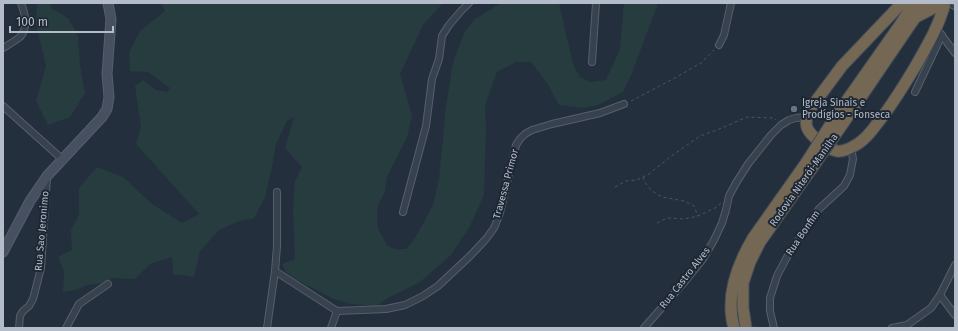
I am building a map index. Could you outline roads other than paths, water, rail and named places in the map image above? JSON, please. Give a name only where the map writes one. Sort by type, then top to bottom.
[{"type":"highway","name":"Rodovia Niterói-Manilha","points":[[746,328],[743,308],[743,284],[750,262],[760,242],[914,3]]},
{"type":"highway","name":"Rodovia Niterói-Manilha","points":[[840,119],[925,3]]},
{"type":"highway","points":[[914,19],[945,3]]},
{"type":"highway","points":[[900,4],[842,66],[810,109],[806,117],[806,126],[809,132],[823,144],[836,151],[851,148],[859,143],[886,114],[939,31],[945,3]]},
{"type":"highway","name":"Rodovia Niterói-Manilha","points":[[734,328],[730,303],[734,280],[747,248],[809,165]]},
{"type":"street","points":[[3,48],[23,33],[26,23],[25,14],[21,3]]},
{"type":"street","points":[[3,252],[30,201],[47,176],[102,117],[107,109],[109,98],[107,74],[111,19],[108,3]]},
{"type":"street","points":[[403,212],[426,126],[432,79],[439,59],[442,36],[469,3]]},
{"type":"street","points":[[592,62],[596,3]]},
{"type":"street","points":[[719,45],[724,35],[730,3]]},
{"type":"street","points":[[939,31],[955,53]]},
{"type":"street","points":[[915,92],[939,31]]},
{"type":"street","name":"Travessa Primor","points":[[338,311],[386,309],[405,305],[438,286],[486,239],[494,228],[500,213],[516,146],[524,134],[552,124],[600,113],[624,104]]},
{"type":"street","points":[[3,106],[62,159]]},
{"type":"street","name":"Rua Castro Alves","points":[[644,328],[703,259],[722,223],[729,196],[748,164],[781,125],[789,120],[806,117]]},
{"type":"street","name":"Rua Bonfim","points":[[774,328],[770,311],[770,298],[776,276],[819,209],[844,186],[850,175],[854,159],[851,148]]},
{"type":"street","name":"Rua Sao Jeronimo","points":[[19,328],[20,316],[34,299],[41,268],[47,176]]},
{"type":"street","points":[[266,328],[275,271],[277,246],[277,192]]},
{"type":"street","points":[[892,328],[906,326],[931,308],[940,295],[955,265]]},
{"type":"street","points":[[275,271],[338,311],[331,328]]},
{"type":"street","points":[[66,328],[79,304],[108,284]]},
{"type":"street","points":[[940,295],[955,315]]},
{"type":"lane","points":[[945,3],[955,8]]},
{"type":"place","name":"Igreja Sinais e Prodígios - Fonseca","points":[[794,109]]}]
